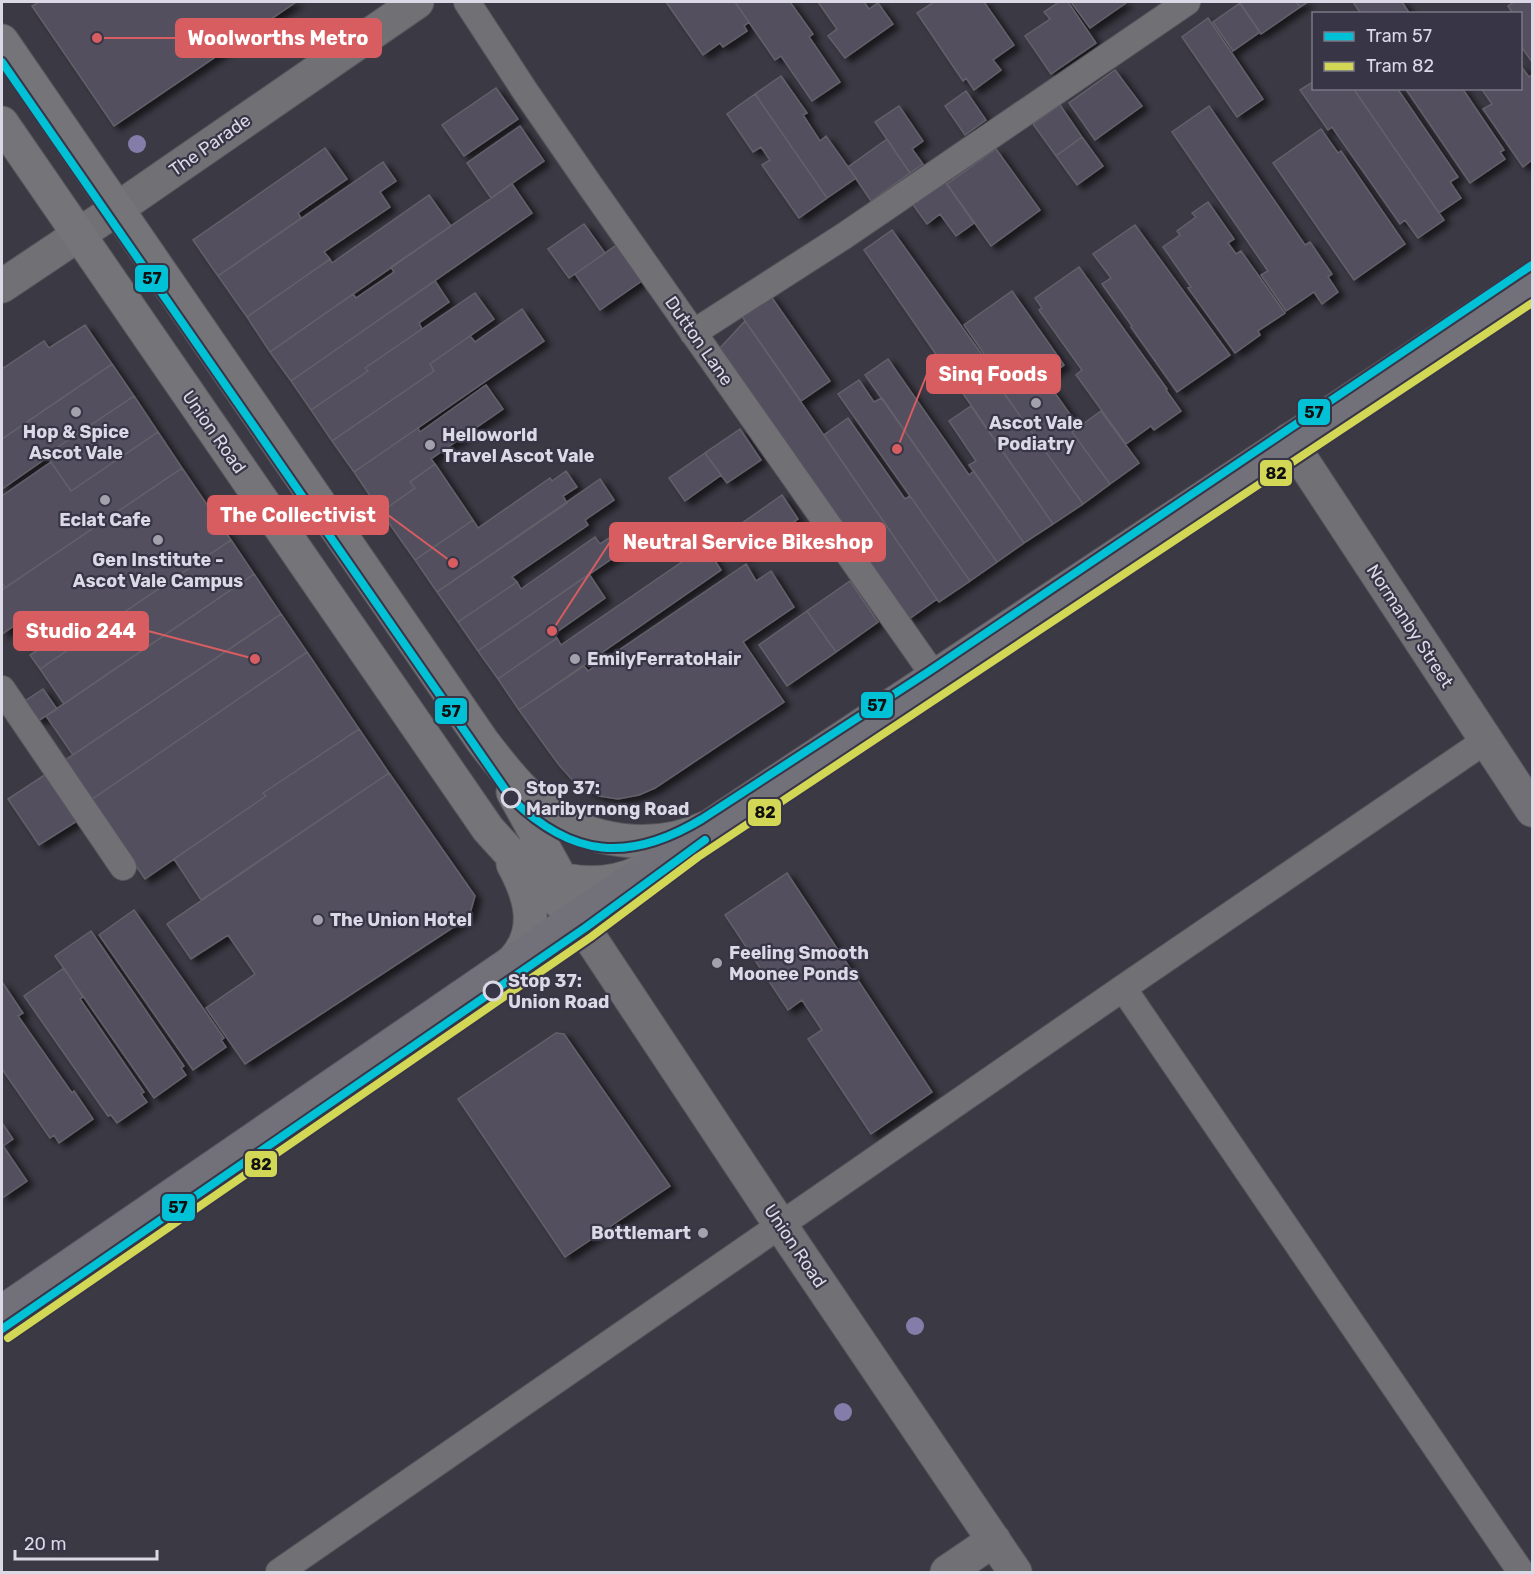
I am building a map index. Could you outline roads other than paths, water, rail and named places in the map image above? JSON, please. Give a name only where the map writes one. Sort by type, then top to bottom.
[{"type":"main road","points":[[2,1312],[716,822],[1533,279]]},
{"type":"street","name":"The Parade","points":[[2,286],[417,2]]},
{"type":"street","name":"Union Road","points":[[2,41],[483,742],[507,773],[541,806],[568,824],[621,840],[650,841],[686,835],[716,822]]},
{"type":"street","name":"Union Road","points":[[2,123],[513,864],[523,883],[530,905],[527,938],[512,962]]},
{"type":"street","name":"Normanby Street","points":[[1289,440],[1485,741],[1533,810]]},
{"type":"street","name":"Union Road","points":[[483,742],[527,816],[577,918],[781,1226],[1015,1572]]},
{"type":"street","name":"Union Road","points":[[496,839],[577,918]]},
{"type":"street","points":[[496,839],[533,870],[560,880],[585,883],[610,882],[650,868]]},
{"type":"street","points":[[947,1572],[994,1540]]},
{"type":"lane","name":"Dutton Lane","points":[[467,2],[525,91],[693,333],[936,677]]},
{"type":"lane","points":[[693,333],[844,236],[1187,2]]},
{"type":"lane","points":[[2,689],[123,867]]},
{"type":"lane","points":[[279,1572],[1123,988],[1485,741]]},
{"type":"lane","points":[[1123,988],[1521,1572]]},
{"type":"tram line","name":"57","points":[[2,62],[511,798],[556,833],[579,843],[602,848],[626,848],[650,843],[702,819],[931,670],[1532,265]]},
{"type":"tram line","name":"82","points":[[8,1338],[591,937],[698,857],[1532,303]]},
{"type":"tram line","name":"57","points":[[2,1329],[585,928],[705,840]]},
{"type":"place","name":"Woolworths Metro","points":[[97,38]]},
{"type":"place","name":"Ascot Vale Podiatry","points":[[1036,403]]},
{"type":"place","name":"Hop & Spice Ascot Vale","points":[[76,412]]},
{"type":"place","name":"Helloworld Travel Ascot Vale","points":[[430,445]]},
{"type":"place","name":"Sinq Foods","points":[[897,449]]},
{"type":"place","name":"Eclat Cafe","points":[[105,500]]},
{"type":"place","name":"Gen Institute - Ascot Vale Campus","points":[[158,540]]},
{"type":"place","name":"The Collectivist","points":[[453,563]]},
{"type":"place","name":"Neutral Service Bikeshop","points":[[552,631]]},
{"type":"place","name":"Studio 244","points":[[255,659]]},
{"type":"place","name":"EmilyFerratoHair","points":[[575,659]]},
{"type":"place","name":"Stop 37: Maribyrnong Road","points":[[511,798]]},
{"type":"place","name":"The Union Hotel","points":[[318,920]]},
{"type":"place","name":"Feeling Smooth Moonee Ponds","points":[[717,963]]},
{"type":"place","name":"Stop 37: Union Road","points":[[493,991]]},
{"type":"place","name":"Bottlemart","points":[[703,1233]]}]
